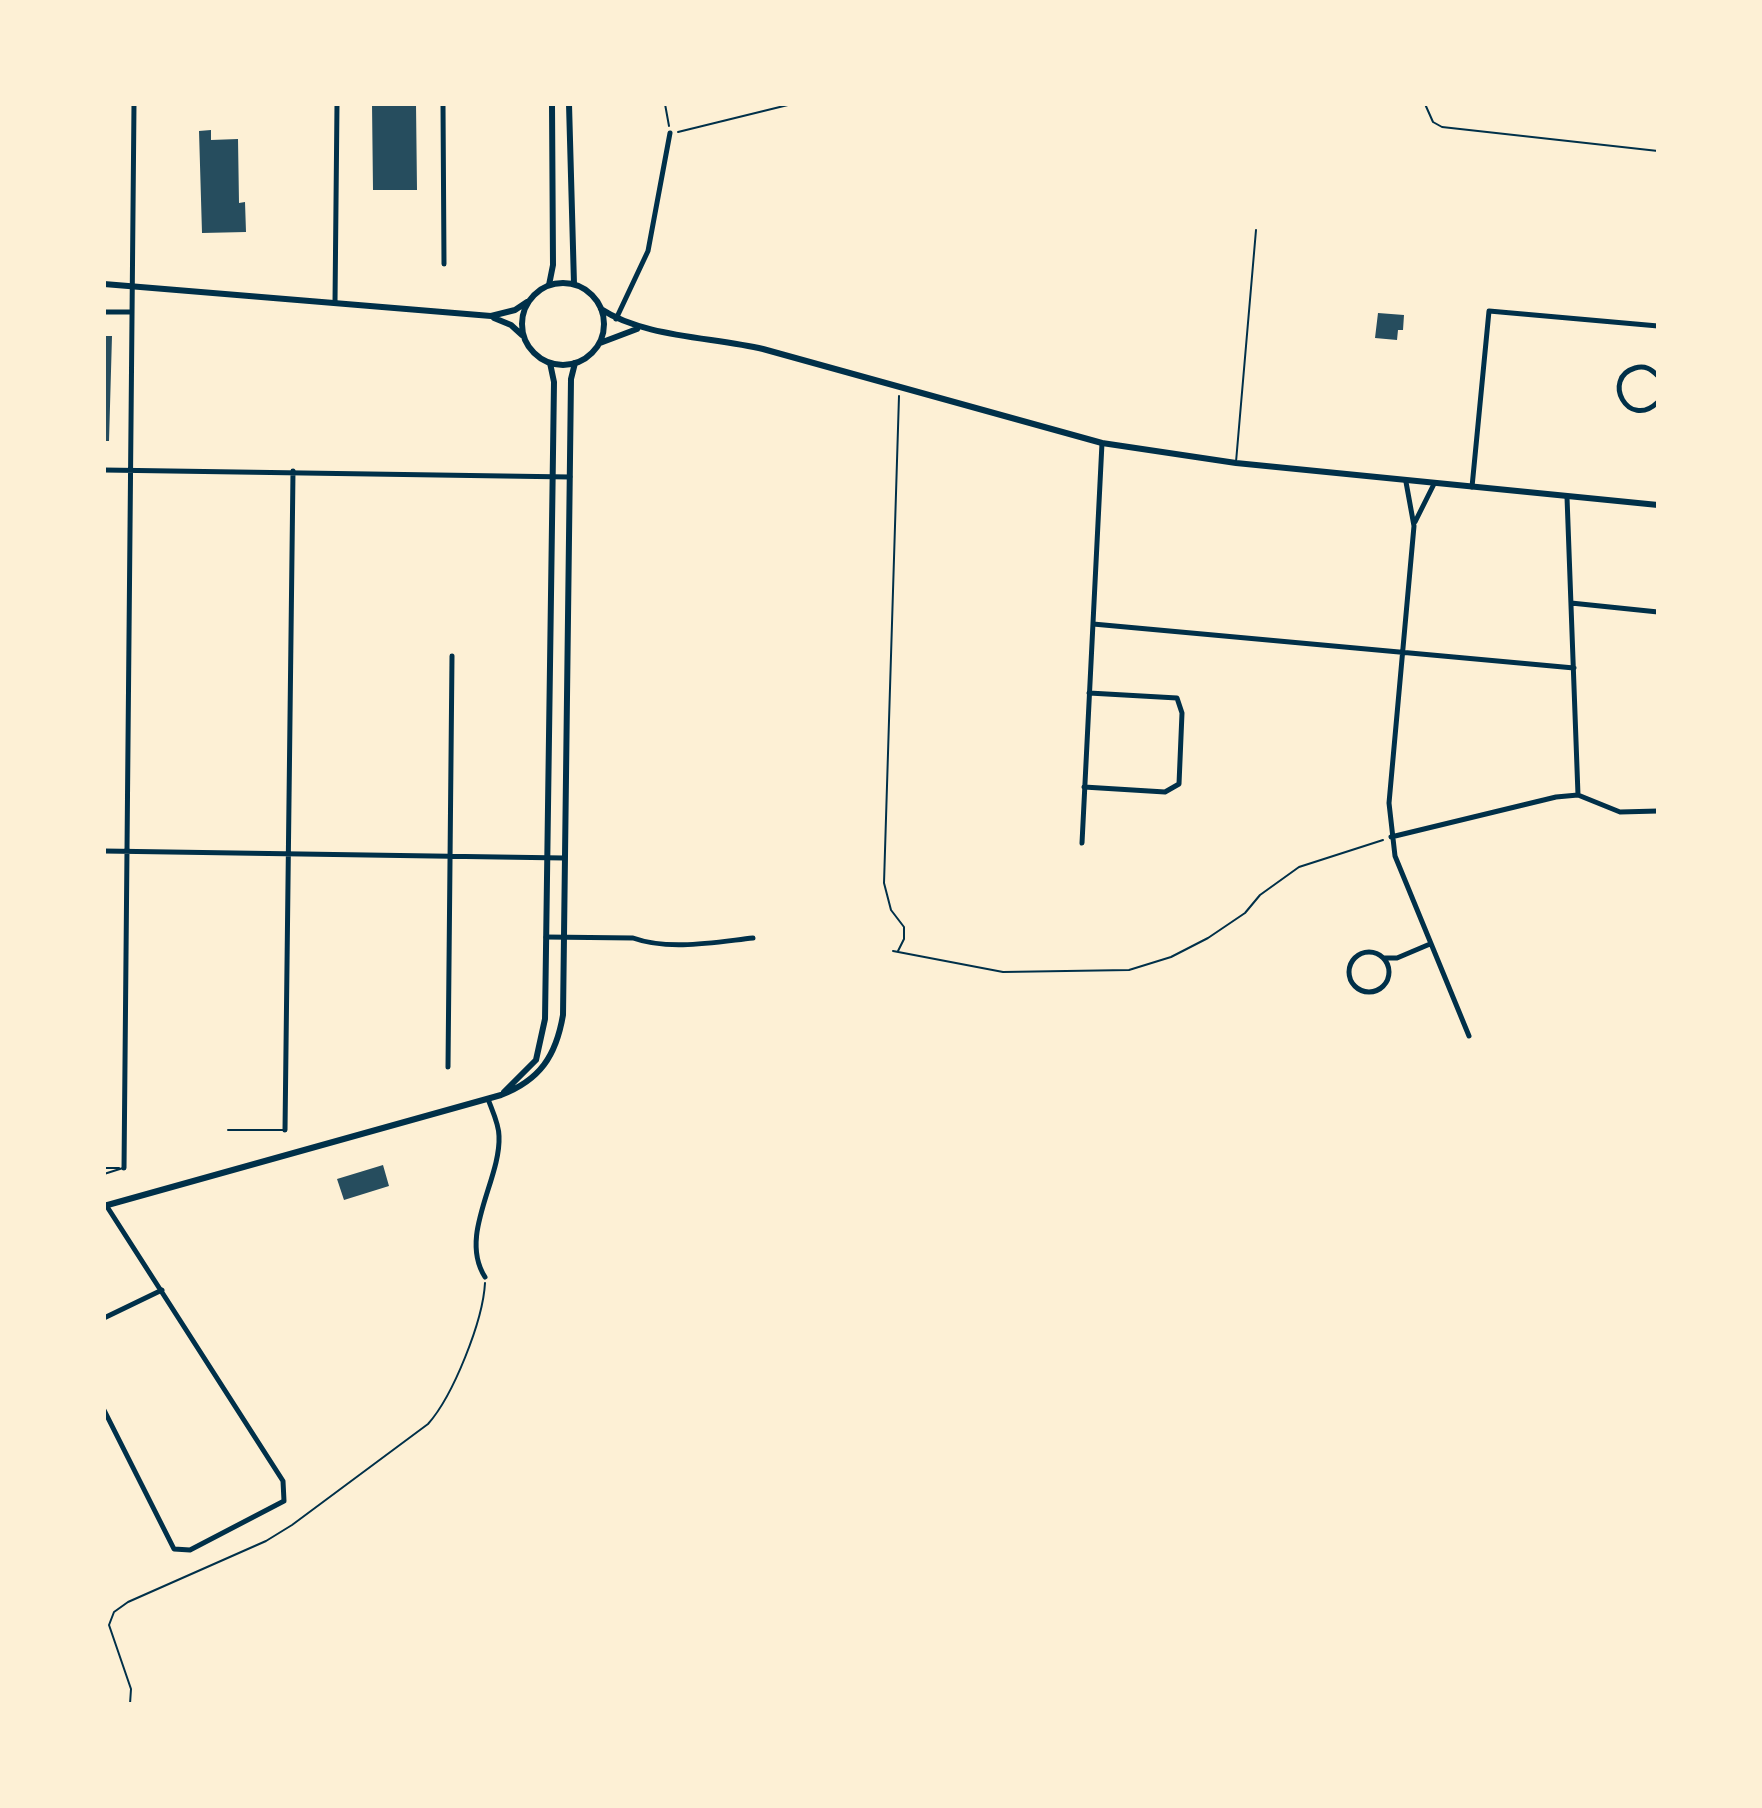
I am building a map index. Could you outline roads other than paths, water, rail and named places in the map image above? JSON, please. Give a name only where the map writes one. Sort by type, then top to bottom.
[{"type":"street","points":[[124,1168],[134,104]]},
{"type":"street","points":[[335,302],[337,104]]},
{"type":"street","points":[[443,104],[444,264]]},
{"type":"street","points":[[549,285],[553,265],[552,104]]},
{"type":"street","points":[[569,104],[574,284]]},
{"type":"street","points":[[614,336],[616,319],[653,233],[670,133]]},
{"type":"street","points":[[104,284],[491,316],[508,314],[549,285],[574,284],[593,295],[601,309],[604,328],[600,343]]},
{"type":"street","points":[[524,339],[521,323],[527,302]]},
{"type":"street","points":[[601,309],[638,329],[725,340],[1102,443],[1236,463],[1406,482],[1658,505]]},
{"type":"street","points":[[1472,488],[1489,311],[1658,326]]},
{"type":"street","points":[[104,312],[131,312]]},
{"type":"street","points":[[491,316],[514,327],[533,353],[550,363],[575,363]]},
{"type":"street","points":[[104,1410],[174,1549],[190,1550],[279,1506],[285,1495],[283,1481],[105,1206],[501,1095],[527,1084],[553,1053],[563,1015],[571,379],[575,363],[600,343],[638,329]]},
{"type":"street","points":[[501,1095],[532,1066],[541,1047],[546,937],[554,382],[550,363]]},
{"type":"street","points":[[1658,376],[1648,368],[1633,369],[1622,378],[1619,392],[1625,404],[1637,411],[1651,409],[1658,402]]},
{"type":"street","points":[[1082,843],[1102,443]]},
{"type":"street","points":[[104,470],[570,477]]},
{"type":"street","points":[[285,1130],[293,471]]},
{"type":"street","points":[[1406,482],[1414,526],[1389,803],[1391,837],[1395,856],[1469,1036]]},
{"type":"street","points":[[1414,526],[1434,484]]},
{"type":"street","points":[[1567,497],[1578,795]]},
{"type":"street","points":[[1571,603],[1658,612]]},
{"type":"street","points":[[1093,624],[1574,668]]},
{"type":"street","points":[[448,1067],[452,656]]},
{"type":"street","points":[[1084,787],[1165,792],[1179,784],[1182,713],[1177,698],[1089,693]]},
{"type":"street","points":[[1391,837],[1536,800],[1578,795],[1620,812],[1658,811]]},
{"type":"street","points":[[104,851],[564,858]]},
{"type":"street","points":[[546,937],[690,943],[753,938]]},
{"type":"street","points":[[1397,958],[1385,983],[1374,991],[1361,990],[1351,980],[1350,967],[1357,956],[1373,952],[1383,958],[1397,958],[1430,944]]},
{"type":"street","points":[[1383,958],[1389,970]]},
{"type":"street","points":[[485,1277],[479,1268],[477,1239],[499,1136],[488,1099]]},
{"type":"street","points":[[104,1318],[162,1290]]},
{"type":"lane","points":[[1236,463],[1256,230]]},
{"type":"lane","points":[[228,1130],[285,1130]]},
{"type":"lane","points":[[104,1168],[124,1168]]},
{"type":"lane","points":[[104,1174],[124,1168]]}]
